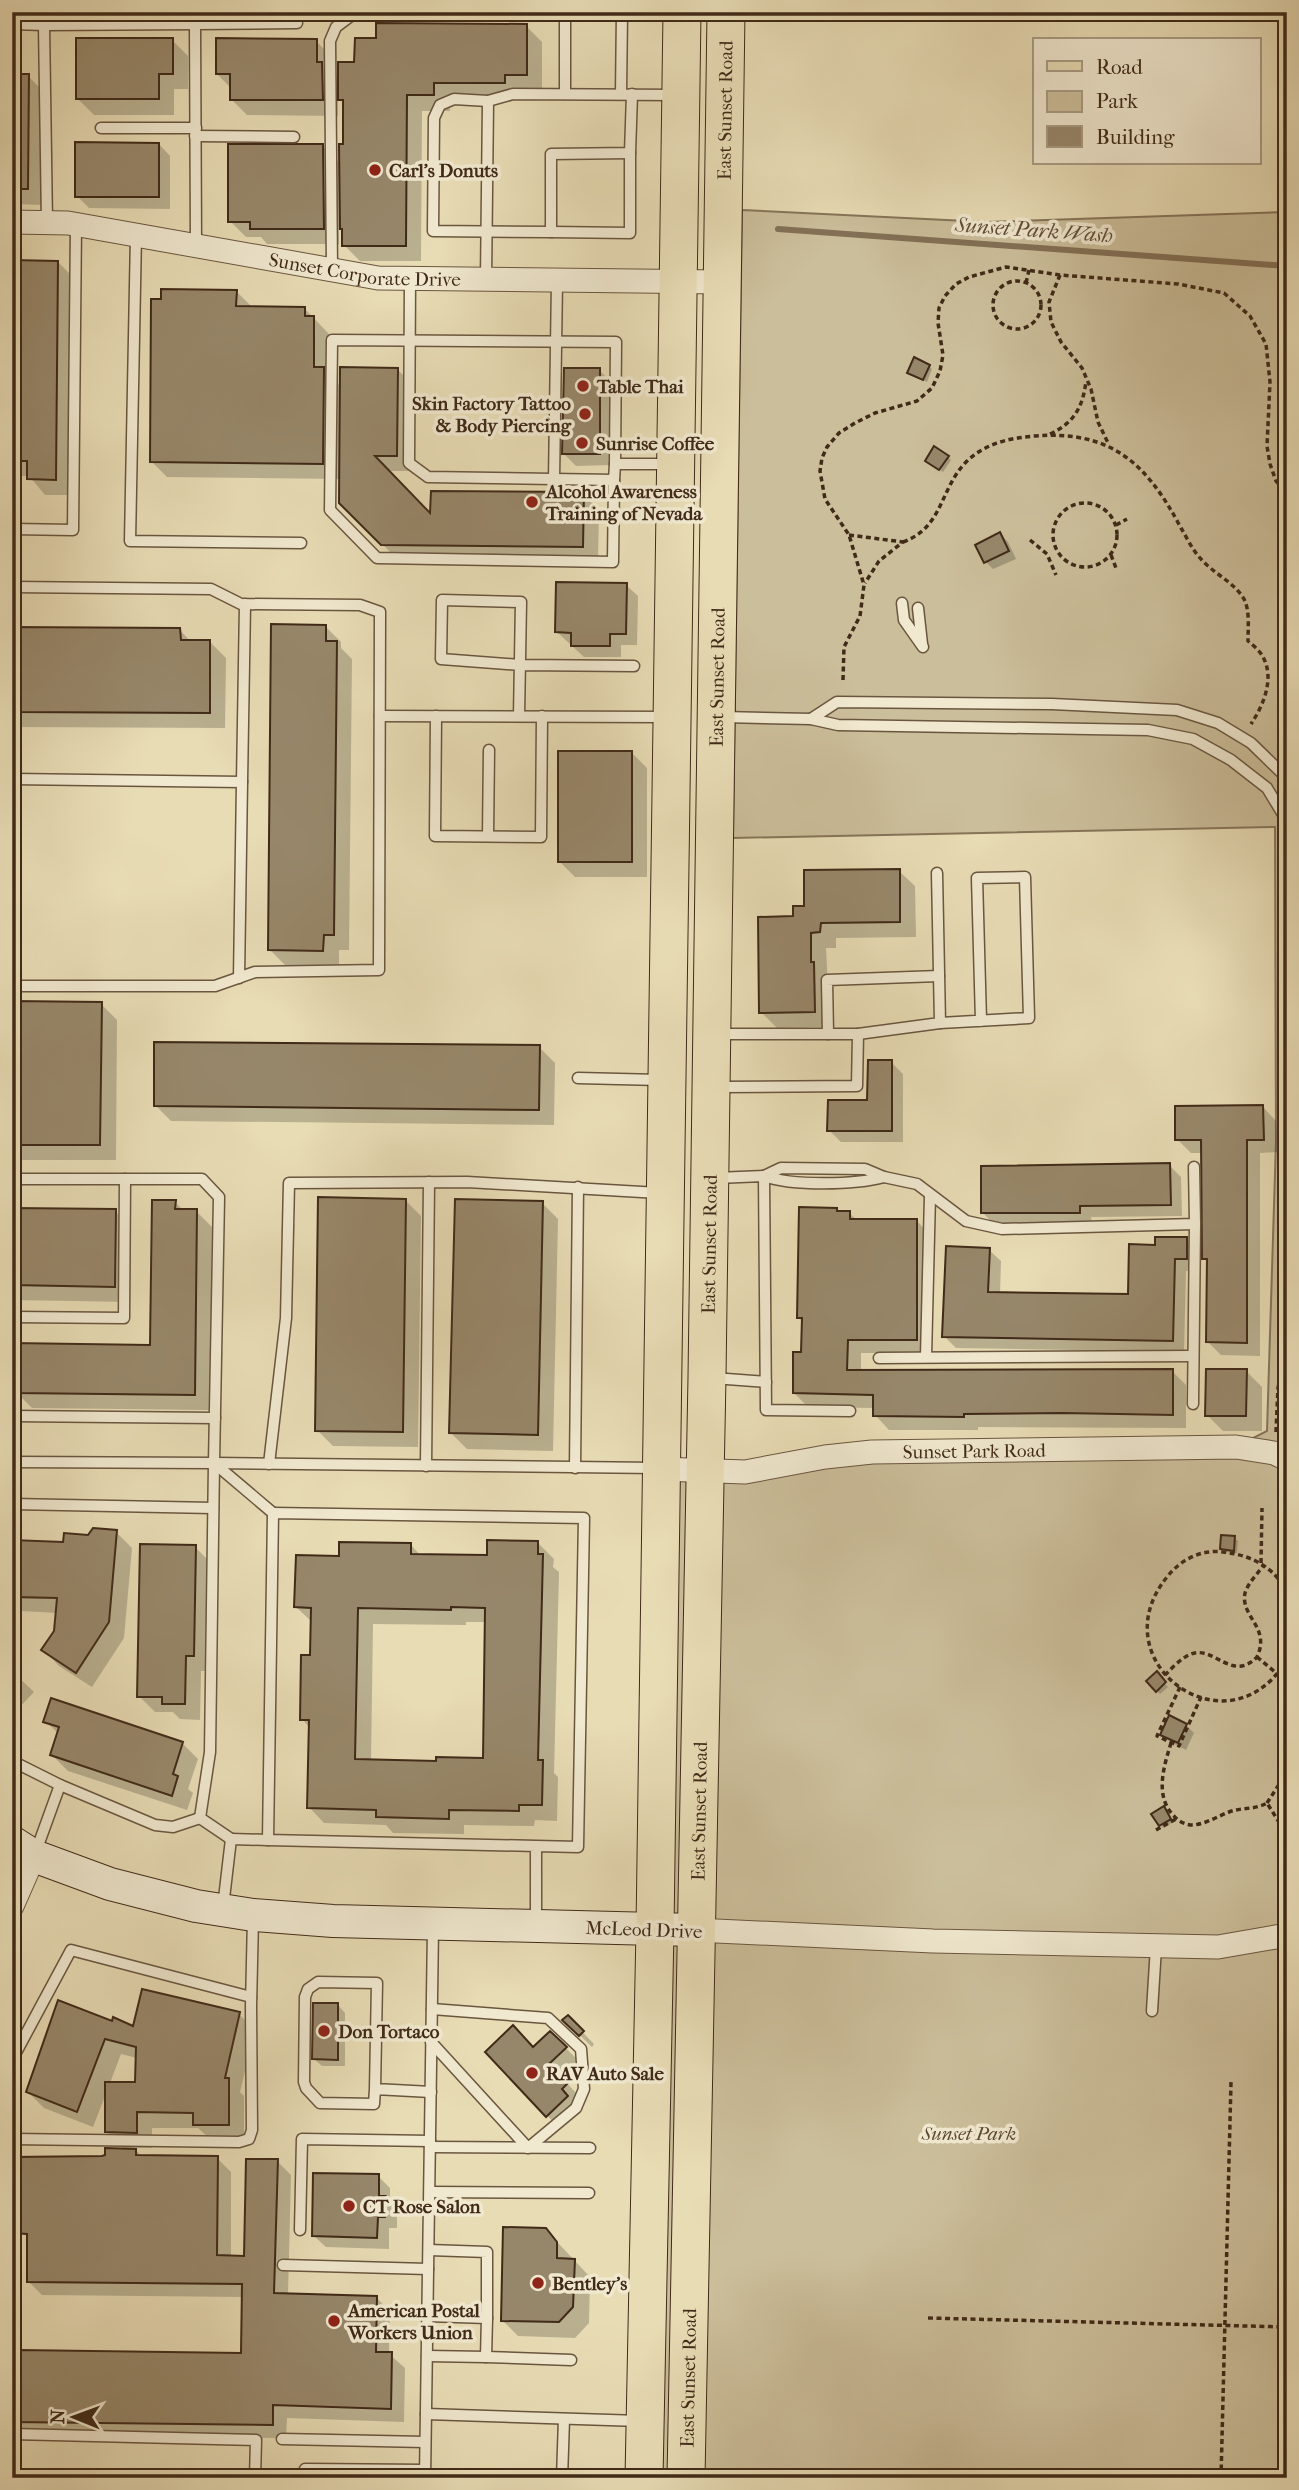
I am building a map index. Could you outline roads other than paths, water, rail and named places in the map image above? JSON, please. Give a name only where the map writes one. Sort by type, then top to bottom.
[{"type":"main road","points":[[644,2478],[655,1928],[682,12]]},
{"type":"main road","name":"East Sunset Road","points":[[686,2478],[707,1377],[726,12]]},
{"type":"main road","points":[[672,717],[716,717]]},
{"type":"street","name":"Sunset Corporate Drive","points":[[12,222],[76,224],[378,278],[722,282]]},
{"type":"street","name":"Sunset Park Road","points":[[661,1469],[744,1472],[825,1457],[872,1452],[1236,1447],[1280,1456]]},
{"type":"street","name":"McLeod Drive","points":[[23,1849],[110,1884],[237,1912],[333,1921],[655,1928],[933,1941],[1156,1947],[1218,1947],[1287,1935]]},
{"type":"street","points":[[12,1906],[23,1849]]},
{"type":"lane","points":[[565,13],[565,94]]},
{"type":"lane","points":[[332,270],[330,41],[336,27],[352,15],[622,13],[626,94],[630,153],[630,233],[433,231],[434,118],[440,105],[454,99],[488,101],[513,94],[626,94],[680,95]]},
{"type":"lane","points":[[12,24],[297,23]]},
{"type":"lane","points":[[195,24],[196,246]]},
{"type":"lane","points":[[44,25],[47,223]]},
{"type":"lane","points":[[486,280],[488,101]]},
{"type":"lane","points":[[101,128],[294,136]]},
{"type":"lane","points":[[551,232],[551,154],[630,153]]},
{"type":"lane","points":[[12,529],[73,530],[76,224]]},
{"type":"lane","points":[[136,235],[130,541],[300,543]]},
{"type":"lane","points":[[410,279],[409,463],[428,477],[614,480]]},
{"type":"lane","points":[[555,479],[557,281]]},
{"type":"lane","points":[[332,340],[555,342],[616,342],[613,562],[377,558],[330,510],[332,340]]},
{"type":"lane","points":[[615,464],[675,464]]},
{"type":"lane","points":[[12,587],[211,589],[241,604],[360,605],[380,612],[379,970],[255,972],[215,986],[12,986]]},
{"type":"lane","points":[[519,716],[520,665],[521,602],[442,600],[441,659],[520,665],[634,666]]},
{"type":"lane","points":[[902,603],[904,620],[923,647],[918,608]]},
{"type":"lane","points":[[239,978],[245,604]]},
{"type":"lane","points":[[811,719],[838,702],[1052,704],[1177,710],[1218,723],[1251,743],[1287,778]]},
{"type":"lane","points":[[380,716],[672,717]]},
{"type":"lane","points":[[436,716],[435,836],[541,837],[542,716]]},
{"type":"lane","points":[[716,717],[811,719],[838,725],[1148,730],[1193,739],[1231,760],[1267,788],[1287,821]]},
{"type":"lane","points":[[488,836],[489,750]]},
{"type":"lane","points":[[12,779],[242,782]]},
{"type":"lane","points":[[937,873],[940,1023]]},
{"type":"lane","points":[[711,1034],[858,1034],[940,1023],[981,1021],[1028,1018],[1025,877],[977,878],[981,1021]]},
{"type":"lane","points":[[828,1034],[827,980],[939,976]]},
{"type":"lane","points":[[711,1087],[857,1086],[858,1034]]},
{"type":"lane","points":[[578,1078],[667,1080]]},
{"type":"lane","points":[[1193,1404],[1194,1167]]},
{"type":"lane","points":[[764,1176],[781,1168],[865,1169],[884,1177],[918,1184],[966,1221],[1002,1229],[1195,1224]]},
{"type":"lane","points":[[804,1168],[804,1182]]},
{"type":"lane","points":[[834,1169],[834,1182]]},
{"type":"lane","points":[[710,1178],[764,1176],[780,1182],[867,1182],[884,1177]]},
{"type":"lane","points":[[764,1176],[766,1410],[850,1411]]},
{"type":"lane","points":[[12,1179],[202,1179],[219,1197],[210,1752],[200,1818]]},
{"type":"lane","points":[[12,1317],[124,1318],[125,1179]]},
{"type":"lane","points":[[269,1464],[286,1318],[289,1183],[429,1182],[665,1193]]},
{"type":"lane","points":[[426,1466],[429,1182]]},
{"type":"lane","points":[[575,1468],[578,1187]]},
{"type":"lane","points":[[926,1357],[930,1195]]},
{"type":"lane","points":[[879,1358],[1192,1356]]},
{"type":"lane","points":[[707,1377],[766,1382]]},
{"type":"lane","points":[[12,1416],[215,1418]]},
{"type":"lane","points":[[12,1462],[661,1469]]},
{"type":"lane","points":[[200,1818],[232,1839],[578,1847],[584,1518],[273,1513],[214,1463]]},
{"type":"lane","points":[[12,1503],[213,1508]]},
{"type":"lane","points":[[268,1840],[273,1513]]},
{"type":"lane","points":[[12,1760],[60,1785],[155,1825],[173,1827],[200,1818]]},
{"type":"lane","points":[[23,1849],[60,1785]]},
{"type":"lane","points":[[12,2139],[249,2139],[252,2130],[251,1997],[237,1912],[232,1839]]},
{"type":"lane","points":[[536,1846],[536,1926]]},
{"type":"lane","points":[[425,2474],[433,1923]]},
{"type":"lane","points":[[1152,2011],[1156,1947]]},
{"type":"lane","points":[[12,2060],[71,1950],[251,1997]]},
{"type":"lane","points":[[318,1982],[377,1983],[375,2089],[374,2104],[320,2103],[306,2088],[305,1997],[312,1985],[318,1982]]},
{"type":"lane","points":[[432,2009],[548,2018],[581,2049],[584,2089],[576,2108],[528,2148]]},
{"type":"lane","points":[[432,2042],[528,2148]]},
{"type":"lane","points":[[375,2089],[431,2092]]},
{"type":"lane","points":[[300,2230],[302,2139],[590,2148]]},
{"type":"lane","points":[[429,2192],[589,2193]]},
{"type":"lane","points":[[429,2250],[487,2252],[486,2357]]},
{"type":"lane","points":[[283,2265],[428,2269]]},
{"type":"lane","points":[[427,2316],[487,2318]]},
{"type":"lane","points":[[427,2356],[571,2360]]},
{"type":"lane","points":[[426,2414],[645,2421]]},
{"type":"lane","points":[[562,2478],[564,2418]]},
{"type":"lane","points":[[12,2434],[256,2440],[255,2478]]},
{"type":"lane","points":[[282,2439],[425,2442]]},
{"type":"lane","points":[[304,2478],[305,2469],[478,2478]]},
{"type":"waterway","name":"Sunset Park Wash","points":[[778,229],[1287,266]]},
{"type":"place","name":"Carl's Donuts","points":[[375,170]]},
{"type":"place","name":"Table Thai","points":[[583,386]]},
{"type":"place","name":"Skin Factory Tattoo & Body Piercing","points":[[585,414]]},
{"type":"place","name":"Sunrise Coffee","points":[[582,443]]},
{"type":"place","name":"Alcohol Awareness Training of Nevada","points":[[532,502]]},
{"type":"place","name":"Don Tortaco","points":[[324,2031]]},
{"type":"place","name":"RAV Auto Sale","points":[[532,2073]]},
{"type":"place","name":"CT Rose Salon","points":[[349,2206]]},
{"type":"place","name":"Bentley's","points":[[538,2283]]},
{"type":"place","name":"American Postal Workers Union","points":[[334,2321]]},
{"type":"park label","name":"Sunset Park","points":[[969,2133]]}]
